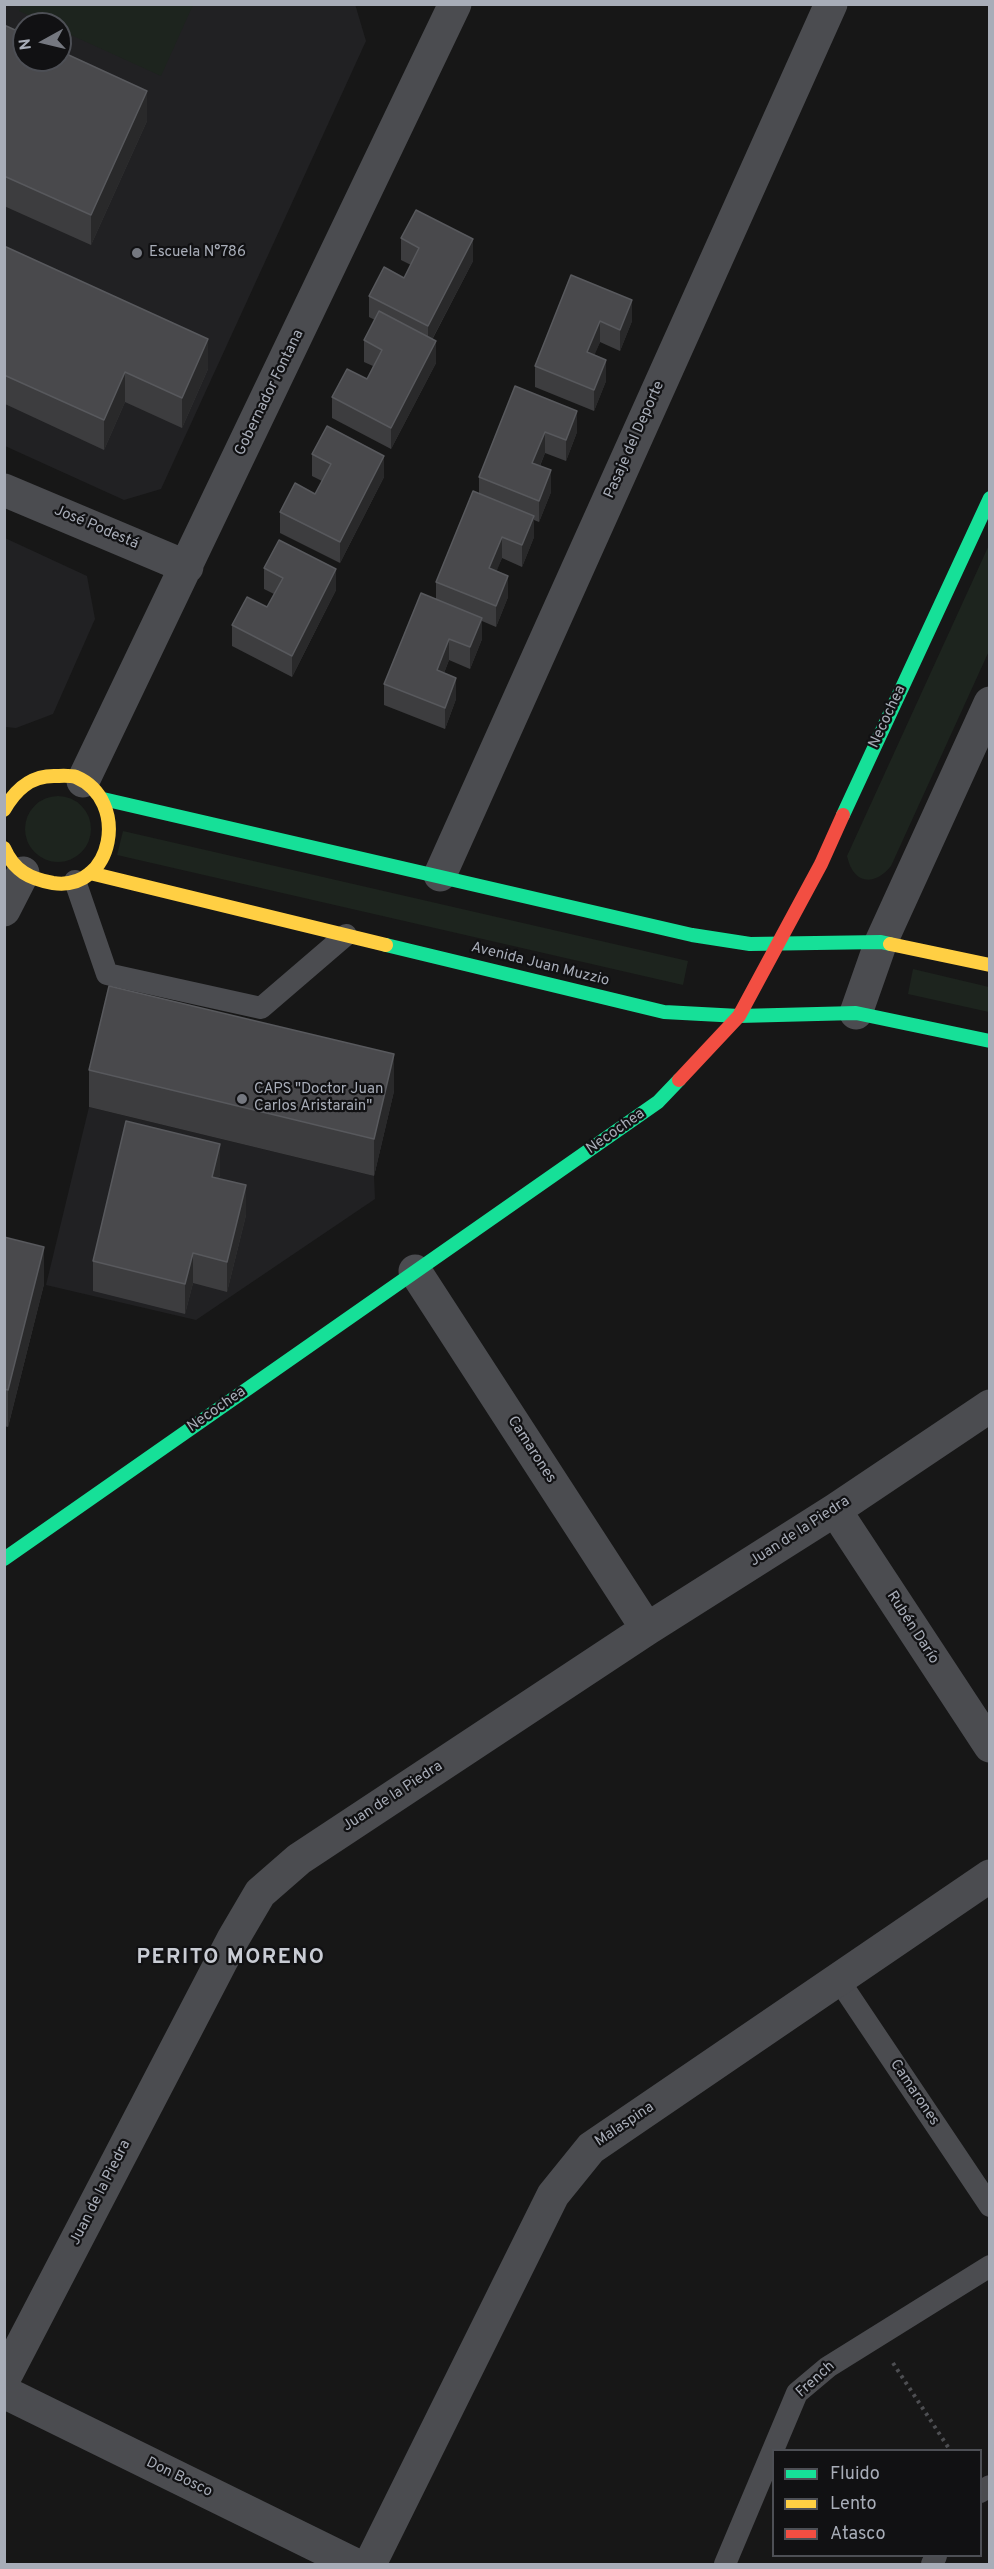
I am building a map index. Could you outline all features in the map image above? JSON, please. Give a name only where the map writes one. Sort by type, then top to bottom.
[{"type":"main road","name":"Necochea","points":[[4,1558],[658,1102],[739,1016],[821,864],[990,498]]},
{"type":"main road","points":[[4,810],[9,800],[27,782],[37,777],[55,774],[73,777],[93,790],[692,935],[750,944],[881,942],[990,965]]},
{"type":"main road","points":[[4,779],[27,782]]},
{"type":"main road","points":[[82,877],[98,866],[107,851],[112,833],[110,815],[93,790]]},
{"type":"main road","name":"Avenida Juan Muzzio","points":[[12,864],[31,879],[49,885],[82,877],[346,935],[664,1012],[739,1016],[855,1013],[990,1041]]},
{"type":"street","name":"Gobernador Fontana","points":[[93,790],[187,567],[455,4]]},
{"type":"street","name":"Pasaje del Deporte","points":[[440,875],[831,4]]},
{"type":"street","name":"José Podestá","points":[[4,490],[187,567]]},
{"type":"street","points":[[855,1013],[881,942],[990,703]]},
{"type":"street","points":[[4,910],[12,864]]},
{"type":"street","name":"Camarones","points":[[415,1271],[647,1629]]},
{"type":"street","name":"Juan de la Piedra","points":[[4,2379],[232,1939],[260,1893],[299,1859],[647,1629],[835,1510],[990,1406]]},
{"type":"street","name":"Rubén Darío","points":[[835,1510],[990,1746]]},
{"type":"street","name":"Malaspina","points":[[370,2565],[553,2195],[591,2148],[990,1876]]},
{"type":"street","name":"Don Bosco","points":[[4,2392],[354,2565]]},
{"type":"lane","points":[[82,877],[107,974],[261,1008],[346,935]]},
{"type":"lane","name":"Camarones","points":[[838,1979],[990,2206]]},
{"type":"lane","name":"French","points":[[774,2449],[797,2393],[828,2367],[990,2266]]},
{"type":"lane","name":"French","points":[[725,2565],[772,2453]]},
{"type":"path","points":[[875,2337],[949,2449]]},
{"type":"shaded area","points":[[193,4],[161,76],[72,35],[72,12],[19,11],[22,5]]},
{"type":"shaded area","name":"Escuela N°786","points":[[355,4],[366,41],[161,489],[124,500],[5,446],[5,5]]},
{"type":"shaded area","points":[[5,538],[87,576],[95,619],[53,714],[16,728],[5,727]]},
{"type":"shaded area","points":[[989,545],[989,651],[891,866],[878,877],[865,879],[859,877],[850,865],[847,856]]},
{"type":"shaded area","points":[[58,796],[71,799],[81,806],[88,816],[91,829],[88,842],[81,852],[71,859],[58,862],[45,859],[35,852],[28,842],[25,829],[28,816],[35,806],[45,799]]},
{"type":"shaded area","points":[[123,831],[688,961],[683,985],[117,855]]},
{"type":"shaded area","points":[[913,969],[989,987],[989,1012],[908,994]]},
{"type":"shaded area","points":[[89,1107],[374,1176],[375,1199],[196,1320],[46,1285]]},
{"type":"building","points":[[4,25],[12,29],[12,72],[72,72],[72,57],[147,91],[91,215],[4,176]]},
{"type":"building","points":[[416,210],[473,239],[428,326],[369,296],[384,267],[404,278],[419,248],[401,238]]},
{"type":"building","points":[[4,246],[208,339],[182,398],[125,372],[104,420],[4,375]]},
{"type":"building","points":[[571,275],[632,300],[620,330],[600,321],[587,352],[606,360],[594,390],[535,366]]},
{"type":"building","points":[[379,311],[436,341],[391,428],[332,397],[347,369],[367,379],[382,350],[364,340]]},
{"type":"building","points":[[515,386],[577,411],[566,440],[545,432],[532,463],[551,470],[539,501],[479,477]]},
{"type":"building","points":[[327,426],[384,456],[340,542],[280,512],[295,483],[315,494],[331,464],[312,454]]},
{"type":"building","points":[[473,491],[534,516],[522,545],[502,537],[489,568],[508,576],[496,606],[436,582]]},
{"type":"building","points":[[279,540],[336,569],[292,656],[232,625],[247,597],[267,607],[283,578],[264,568]]},
{"type":"building","points":[[421,593],[482,618],[470,647],[449,639],[437,670],[456,678],[445,708],[384,684]]},
{"type":"building","points":[[109,986],[394,1054],[374,1139],[89,1070]]},
{"type":"building","points":[[126,1121],[220,1144],[212,1177],[246,1185],[227,1262],[193,1253],[185,1284],[93,1261]]},
{"type":"building","points":[[4,1237],[44,1247],[8,1390],[4,1389]]},
{"type":"traffic: fast","points":[[843,815],[990,498]]},
{"type":"traffic: fast","points":[[103,799],[692,935],[750,944],[881,942],[890,944]]},
{"type":"traffic: fast","points":[[386,945],[664,1012],[739,1016],[856,1013],[990,1041]]},
{"type":"traffic: fast","points":[[4,1559],[658,1102],[679,1080]]},
{"type":"traffic: slow","points":[[4,810],[18,790],[31,781],[45,777],[71,776],[93,789],[104,805],[109,823],[108,842],[101,859],[90,873],[74,882],[53,883],[30,876],[13,863],[4,848]]},
{"type":"traffic: slow","points":[[90,873],[386,945]]},
{"type":"traffic: slow","points":[[890,944],[990,965]]},
{"type":"traffic: jam","points":[[679,1080],[739,1016],[821,864],[843,815]]},
{"type":"place","name":"Escuela N°786","points":[[137,253]]},
{"type":"place","name":"CAPS \"Doctor Juan Carlos Aristarain\"","points":[[242,1099]]},
{"type":"district","name":"PERITO MORENO","points":[[231,1959]]}]
